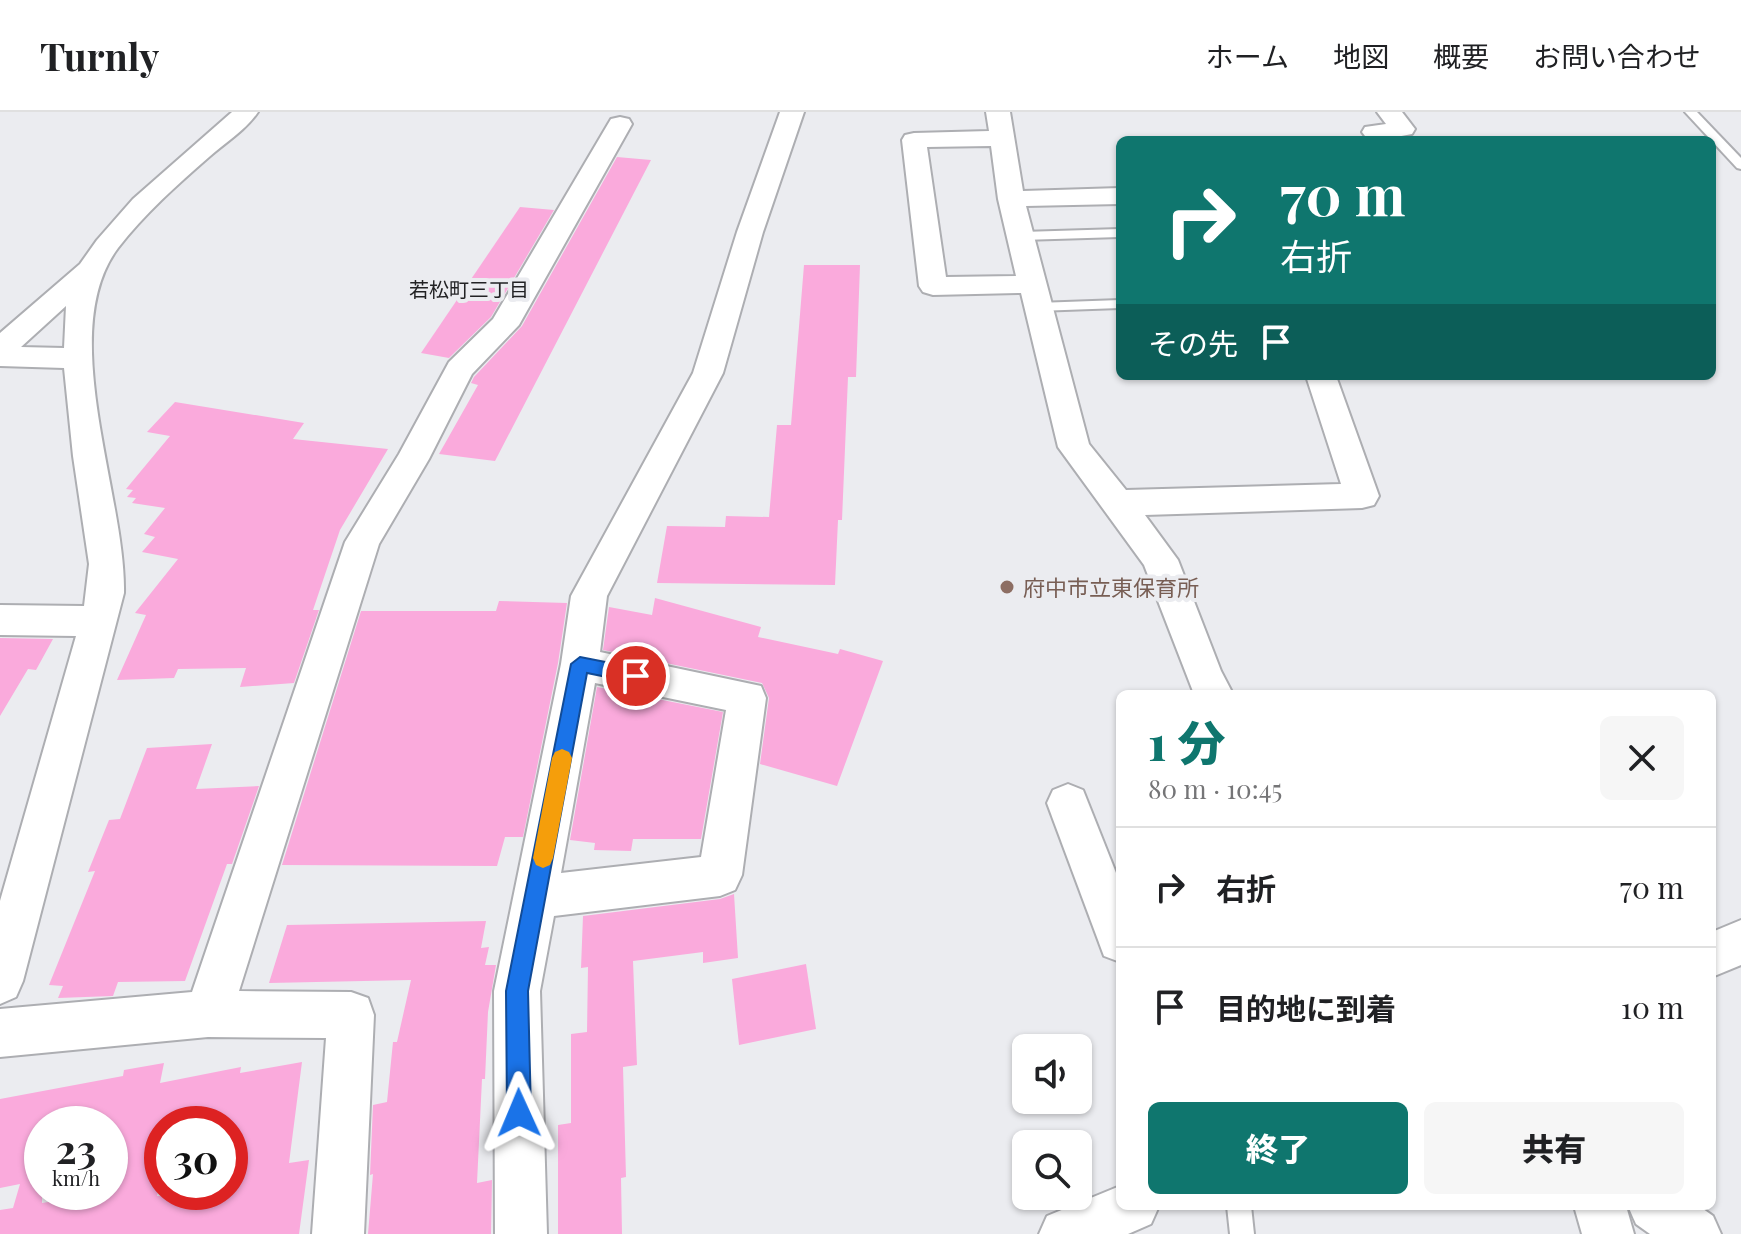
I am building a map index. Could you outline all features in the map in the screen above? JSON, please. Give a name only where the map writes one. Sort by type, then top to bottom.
[{"type":"street","points":[[0,349],[91,269],[134,215],[246,112]]},
{"type":"street","points":[[521,1234],[517,991],[580,664],[589,596],[708,373],[750,232],[792,112]]},
{"type":"street","points":[[1377,136],[1374,132],[1403,129],[1389,112]]},
{"type":"street","points":[[208,1014],[362,542],[413,459],[460,369],[504,325],[620,124]]},
{"type":"street","points":[[1035,295],[933,286],[914,140],[999,125],[1011,199],[1074,447],[1160,560],[1212,690]]},
{"type":"street","points":[[1011,199],[1116,196]]},
{"type":"street","points":[[0,981],[106,593],[107,564],[76,358],[85,283],[91,269]]},
{"type":"street","points":[[0,356],[76,358]]},
{"type":"street","points":[[1118,503],[1362,496],[1322,380]]},
{"type":"street","points":[[0,620],[100,621]]},
{"type":"street","points":[[536,897],[720,875],[747,698],[580,664]]},
{"type":"street","points":[[1068,803],[1116,929]]},
{"type":"street","points":[[1716,953],[1741,942]]},
{"type":"street","points":[[0,1033],[208,1014],[351,1015],[338,1234]]},
{"type":"street","points":[[1065,1234],[1123,1210]]},
{"type":"street","points":[[1601,1210],[1608,1234]]},
{"type":"street","points":[[1660,1210],[1695,1234]]},
{"type":"lane","points":[[1691,112],[1714,136]]},
{"type":"lane","points":[[1716,138],[1741,165]]},
{"type":"lane","points":[[1022,236],[1116,233]]},
{"type":"lane","points":[[1035,295],[1116,304]]},
{"type":"lane","points":[[1239,1210],[1242,1234]]},
{"type":"building","points":[[617,157],[651,160],[495,461],[439,454],[478,385],[471,383],[474,377],[522,326]]},
{"type":"building","points":[[520,207],[554,210],[491,317],[449,358],[421,353]]},
{"type":"building","points":[[804,265],[860,265],[856,377],[848,377],[842,520],[838,520],[835,585],[657,583],[667,526],[725,527],[726,516],[769,517],[777,425],[791,425]]},
{"type":"building","points":[[175,402],[304,423],[293,439],[388,449],[340,530],[313,610],[319,610],[294,683],[240,687],[246,668],[178,669],[174,678],[117,680],[146,615],[135,613],[178,559],[142,552],[155,537],[144,534],[165,508],[132,503],[136,498],[127,497],[133,490],[126,489],[170,436],[147,432]]},
{"type":"building","points":[[655,598],[761,627],[758,637],[838,654],[840,649],[883,661],[837,786],[760,764],[769,698],[762,683],[603,650],[609,607],[652,615]]},
{"type":"building","points":[[499,601],[567,603],[523,837],[505,837],[497,866],[282,865],[361,611],[496,611]]},
{"type":"building","points":[[0,638],[53,639],[36,670],[28,669],[0,716]]},
{"type":"building","points":[[597,687],[723,712],[701,839],[633,839],[631,851],[594,850],[595,843],[570,840]]},
{"type":"building","points":[[212,744],[196,789],[259,786],[232,864],[227,864],[185,981],[118,982],[113,996],[58,998],[63,986],[49,985],[95,871],[88,872],[109,820],[120,819],[147,748]]},
{"type":"building","points":[[734,894],[738,958],[703,963],[703,952],[633,961],[637,1065],[623,1067],[626,1177],[621,1178],[622,1234],[558,1234],[558,1125],[571,1123],[571,1034],[587,1032],[588,967],[581,968],[583,916],[720,899]]},
{"type":"building","points":[[486,921],[481,948],[489,947],[485,965],[496,965],[488,1012],[485,1079],[482,1079],[477,1183],[492,1180],[491,1234],[368,1234],[373,1174],[370,1175],[373,1105],[387,1102],[393,1042],[397,1042],[411,980],[269,983],[287,925]]},
{"type":"building","points":[[806,964],[816,1029],[739,1045],[732,979]]},
{"type":"building","points":[[302,1062],[289,1163],[309,1160],[299,1234],[0,1234],[0,1210],[13,1208],[20,1184],[0,1188],[0,1099],[123,1076],[124,1070],[164,1063],[160,1083],[241,1067],[240,1073]]},
{"type":"slow traffic","points":[[543,858],[562,758]]},
{"type":"place","name":"府中市立東保育所","points":[[1007,587]]},
{"type":"district","name":"若松町三丁目","points":[[469,288]]},
{"type":"route","points":[[519,1113],[517,991],[580,664],[636,676]]}]
